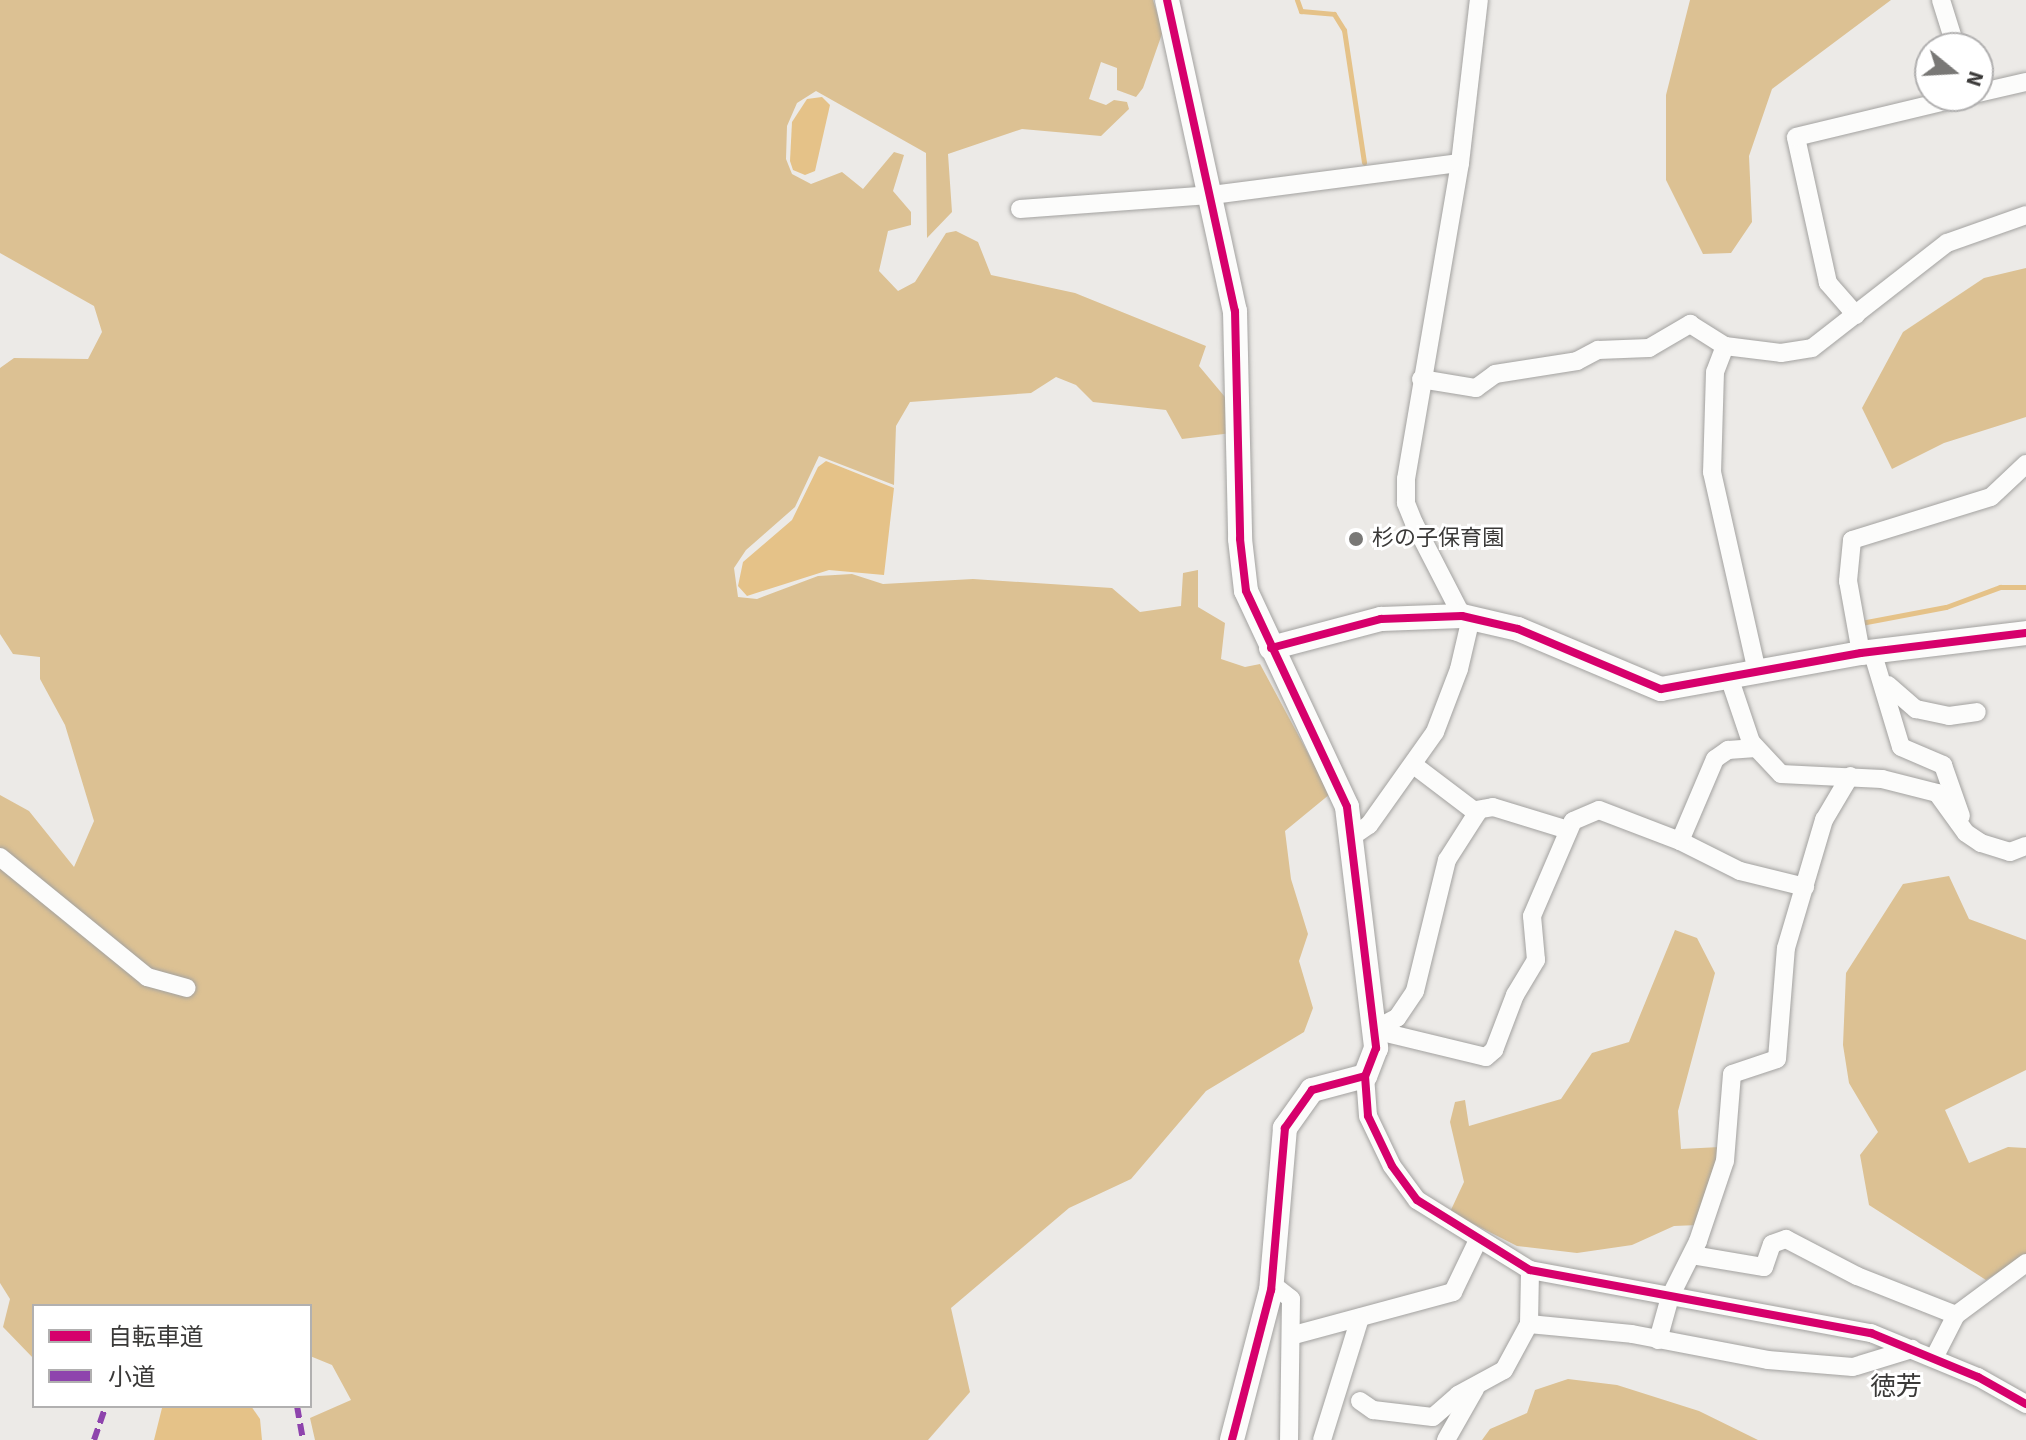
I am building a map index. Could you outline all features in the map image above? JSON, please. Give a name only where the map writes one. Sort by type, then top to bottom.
[{"type":"street","points":[[1167,0],[1235,311],[1240,539],[1246,591],[1335,776],[1353,836],[1376,1048],[1365,1076],[1368,1116],[1392,1166],[1417,1200],[1530,1270],[1871,1333],[1934,1358],[2026,1404]]},
{"type":"street","points":[[1353,836],[1369,825],[1415,766],[1435,732],[1459,669],[1466,617],[1406,503],[1421,379],[1460,163],[1479,0]]},
{"type":"street","points":[[1941,0],[1951,32]]},
{"type":"street","points":[[1994,89],[2026,82]]},
{"type":"street","points":[[1856,315],[1828,283],[1796,137],[1914,109]]},
{"type":"street","points":[[1020,209],[1212,195],[1460,163]]},
{"type":"street","points":[[1421,379],[1476,388],[1495,374],[1577,361],[1598,350],[1649,348],[1690,324],[1725,346],[1781,353],[1812,348],[1947,243],[2026,215]]},
{"type":"street","points":[[1725,346],[1714,386],[1712,472],[1757,671]]},
{"type":"street","points":[[1977,712],[1949,716],[1916,709],[1881,676],[1866,652],[1848,581],[1852,540],[1991,497],[2026,464]]},
{"type":"street","points":[[1271,648],[1381,619],[1466,617],[1518,629],[1635,683],[1661,689],[1866,652],[2026,633]]},
{"type":"street","points":[[1881,676],[1901,747],[1943,765],[1966,833]]},
{"type":"street","points":[[1729,677],[1756,748],[1781,774],[1850,776],[1937,793],[1966,833],[2010,852],[2026,846]]},
{"type":"street","points":[[1680,841],[1715,759],[1728,750],[1756,748]]},
{"type":"street","points":[[1415,766],[1476,810],[1493,807],[1568,830]]},
{"type":"street","points":[[1658,1340],[1670,1297],[1692,1255],[1725,1161],[1732,1074],[1777,1059],[1786,948],[1824,820],[1850,776]]},
{"type":"street","points":[[1374,1030],[1397,1018],[1415,991],[1447,860],[1476,810]]},
{"type":"street","points":[[1374,1030],[1478,1057],[1494,1050],[1515,995],[1536,960],[1532,916],[1568,830],[1584,812],[1599,810],[1680,841],[1740,871],[1805,887]]},
{"type":"street","points":[[0,857],[147,977],[187,988]]},
{"type":"street","points":[[1232,1440],[1272,1284],[1285,1128],[1312,1090],[1365,1076]]},
{"type":"street","points":[[1692,1255],[1764,1267],[1772,1244],[1786,1239],[1857,1276],[1956,1315]]},
{"type":"street","points":[[1294,1335],[1453,1292],[1478,1240]]},
{"type":"street","points":[[1934,1358],[1956,1315],[2026,1263]]},
{"type":"street","points":[[1360,1401],[1373,1410],[1433,1417],[1504,1370],[1529,1324],[1530,1270]]},
{"type":"street","points":[[1272,1284],[1291,1299],[1294,1335],[1289,1440]]},
{"type":"street","points":[[1322,1440],[1360,1318]]},
{"type":"street","points":[[1529,1324],[1658,1340],[1768,1360],[1853,1367],[1912,1349]]},
{"type":"street","points":[[1446,1440],[1476,1386]]},
{"type":"shaded area","points":[[0,0],[1153,0],[1163,31],[1143,88],[1136,97],[1117,90],[1117,68],[1101,62],[1089,99],[1106,105],[1114,100],[1127,102],[1129,109],[1101,136],[1022,129],[948,154],[952,212],[927,238],[926,153],[816,91],[797,103],[787,126],[786,159],[792,174],[811,184],[842,172],[863,189],[894,152],[904,155],[893,191],[911,212],[911,225],[888,231],[879,271],[898,291],[915,282],[946,233],[956,231],[978,242],[991,275],[1075,293],[1206,346],[1199,366],[1230,403],[1232,433],[1182,439],[1166,410],[1093,402],[1076,385],[1056,377],[1031,393],[910,402],[896,426],[894,485],[819,456],[795,507],[746,550],[734,568],[738,597],[757,599],[818,576],[852,574],[883,584],[973,579],[1112,588],[1140,612],[1181,606],[1183,573],[1198,570],[1198,607],[1225,623],[1221,659],[1245,667],[1260,664],[1330,794],[1285,831],[1291,879],[1308,934],[1299,961],[1313,1008],[1304,1032],[1206,1091],[1131,1179],[1069,1208],[951,1308],[970,1392],[928,1440],[315,1440],[310,1418],[351,1400],[332,1365],[312,1357],[312,1304],[32,1304],[32,1357],[3,1327],[10,1299],[0,1283],[0,795],[29,811],[74,867],[94,821],[65,725],[40,679],[40,657],[13,654],[0,634],[0,368],[14,358],[88,359],[102,332],[94,306],[0,253]]},
{"type":"shaded area","points":[[1690,0],[1891,0],[1772,89],[1749,156],[1752,222],[1731,253],[1703,254],[1666,180],[1666,95]]},
{"type":"shaded area","points":[[822,97],[830,105],[815,171],[805,175],[793,170],[790,161],[792,122],[807,99]]},
{"type":"shaded area","points":[[2026,268],[2026,417],[1944,443],[1892,469],[1862,408],[1903,332],[1984,278]]},
{"type":"shaded area","points":[[826,461],[894,488],[884,575],[829,570],[747,596],[738,586],[743,562],[792,520],[818,467]]},
{"type":"shaded area","points":[[1949,876],[1969,919],[2026,940],[2026,1070],[1945,1110],[1969,1163],[2008,1147],[2026,1148],[2026,1255],[1986,1280],[1869,1205],[1860,1155],[1878,1132],[1849,1083],[1843,1045],[1846,973],[1903,884]]},
{"type":"shaded area","points":[[1675,930],[1697,938],[1715,973],[1678,1111],[1681,1149],[1720,1147],[1698,1225],[1674,1226],[1632,1245],[1577,1253],[1517,1246],[1450,1212],[1464,1182],[1450,1122],[1455,1102],[1465,1100],[1469,1126],[1561,1099],[1592,1053],[1629,1042]]},
{"type":"shaded area","points":[[1568,1379],[1617,1385],[1699,1411],[1758,1440],[1482,1440],[1490,1429],[1527,1413],[1535,1390]]},
{"type":"shaded area","points":[[162,1408],[252,1408],[260,1419],[262,1440],[154,1440]]},
{"type":"waterway","points":[[1297,0],[1301,11],[1334,14],[1344,30],[1364,163]]},
{"type":"waterway","points":[[1861,623],[1946,607],[2000,587],[2026,587]]},
{"type":"marked path","points":[[94,1440],[105,1408]]},
{"type":"marked path","points":[[297,1408],[303,1440]]},
{"type":"cycle path","points":[[1167,0],[1235,311],[1240,539],[1246,591],[1347,807],[1376,1048],[1365,1076],[1312,1090],[1285,1128],[1271,1290],[1232,1440]]},
{"type":"cycle path","points":[[1271,648],[1381,619],[1462,616],[1518,629],[1661,689],[1861,653],[2026,633]]},
{"type":"cycle path","points":[[1365,1076],[1368,1116],[1392,1166],[1417,1200],[1530,1270],[1871,1333],[1978,1377],[2026,1404]]},
{"type":"place","name":"杉の子保育園","points":[[1356,539]]},
{"type":"district","name":"徳芳","points":[[1896,1387]]}]
